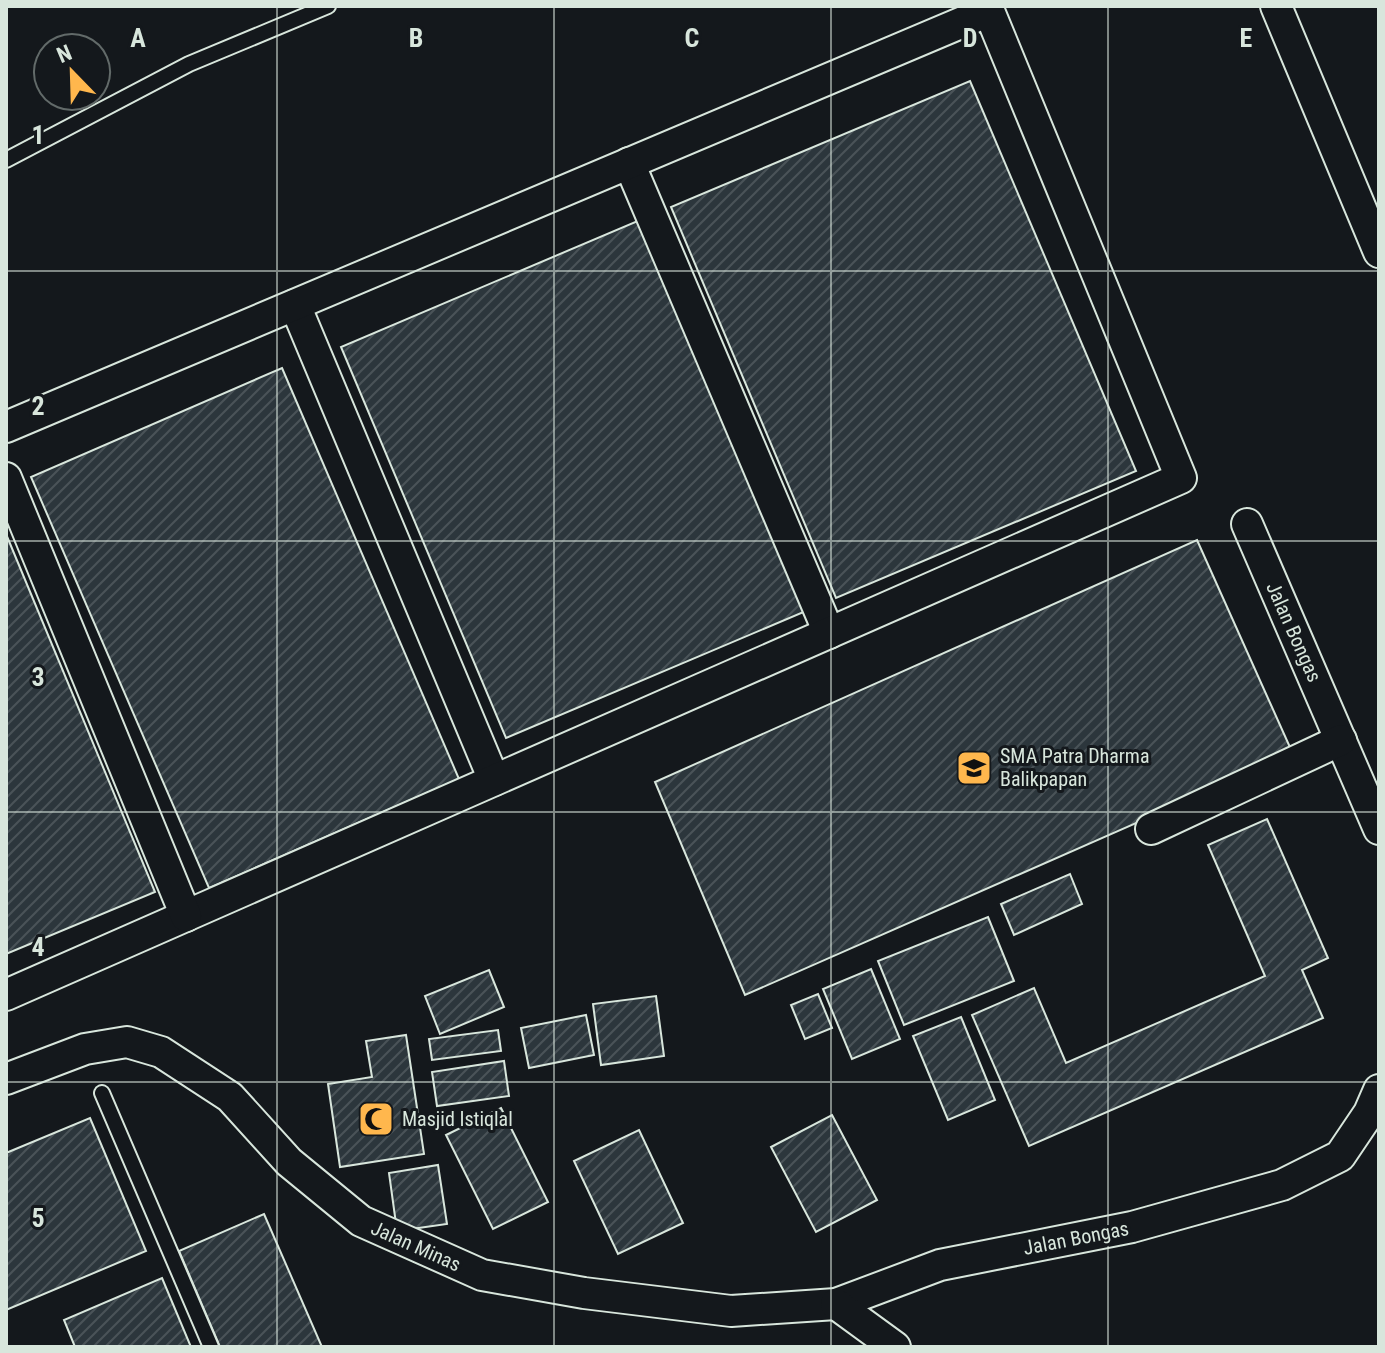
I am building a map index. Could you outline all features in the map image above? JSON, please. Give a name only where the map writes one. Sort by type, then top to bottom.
[{"type":"street","points":[[1276,6],[1379,252]]},
{"type":"street","points":[[6,427],[989,11],[1181,478],[6,995]]},
{"type":"street","points":[[629,163],[829,633]]},
{"type":"street","points":[[295,305],[494,780]]},
{"type":"street","points":[[6,478],[186,916]]},
{"type":"street","name":"Jalan Bongas","points":[[1247,524],[1379,829]]},
{"type":"street","points":[[1151,829],[1341,740]]},
{"type":"street","name":"Jalan Minas","points":[[6,1079],[85,1049],[127,1042],[161,1052],[230,1097],[289,1162],[361,1221],[482,1275],[584,1293],[731,1311]]},
{"type":"street","name":"Jalan Bongas","points":[[731,1311],[836,1304],[940,1265],[1132,1227],[1282,1185],[1340,1156],[1369,1113],[1379,1090]]},
{"type":"street","points":[[836,1304],[895,1347]]},
{"type":"lane","points":[[6,160],[189,64],[328,6]]},
{"type":"lane","points":[[102,1093],[211,1347]]},
{"type":"building","points":[[970,81],[1136,471],[836,598],[671,207]]},
{"type":"building","points":[[640,220],[806,611],[506,738],[341,347]]},
{"type":"building","points":[[282,368],[459,779],[209,888],[31,477]]},
{"type":"building","points":[[6,534],[155,892],[6,954]]},
{"type":"building","name":"SMA Patra Dharma Balikpapan","points":[[1197,540],[1293,754],[745,995],[655,782]]},
{"type":"building","points":[[1267,819],[1328,958],[1302,970],[1323,1018],[1029,1146],[972,1015],[1034,988],[1066,1063],[1265,976],[1208,845]]},
{"type":"building","points":[[1070,874],[1082,904],[1014,935],[1001,904]]},
{"type":"building","points":[[988,917],[1014,981],[904,1025],[878,961]]},
{"type":"building","points":[[871,969],[900,1039],[852,1059],[823,989]]},
{"type":"building","points":[[489,970],[504,1007],[440,1034],[425,996]]},
{"type":"building","points":[[818,994],[832,1028],[805,1039],[791,1005]]},
{"type":"building","points":[[656,996],[664,1056],[601,1065],[593,1004]]},
{"type":"building","points":[[586,1015],[594,1055],[529,1068],[521,1028]]},
{"type":"building","points":[[961,1017],[995,1100],[948,1120],[913,1036]]},
{"type":"building","points":[[498,1030],[501,1051],[432,1060],[429,1039]]},
{"type":"building","name":"Masjid Istiqlal","points":[[406,1035],[424,1154],[340,1167],[328,1084],[372,1077],[366,1041]]},
{"type":"building","points":[[504,1061],[509,1096],[437,1106],[432,1072]]},
{"type":"building","points":[[501,1108],[548,1202],[493,1229],[446,1135]]},
{"type":"building","points":[[832,1115],[877,1200],[816,1232],[771,1147]]},
{"type":"building","points":[[90,1118],[146,1251],[6,1310],[6,1153]]},
{"type":"building","points":[[639,1130],[683,1223],[618,1254],[574,1161]]},
{"type":"building","points":[[438,1165],[447,1224],[397,1231],[389,1173]]},
{"type":"building","points":[[264,1214],[322,1347],[220,1347],[179,1251]]},
{"type":"building","points":[[162,1278],[191,1347],[75,1347],[64,1320]]},
{"type":"place","name":"SMA Patra Dharma Balikpapan","points":[[974,768]]},
{"type":"place","name":"Masjid Istiqlal","points":[[376,1119]]}]
